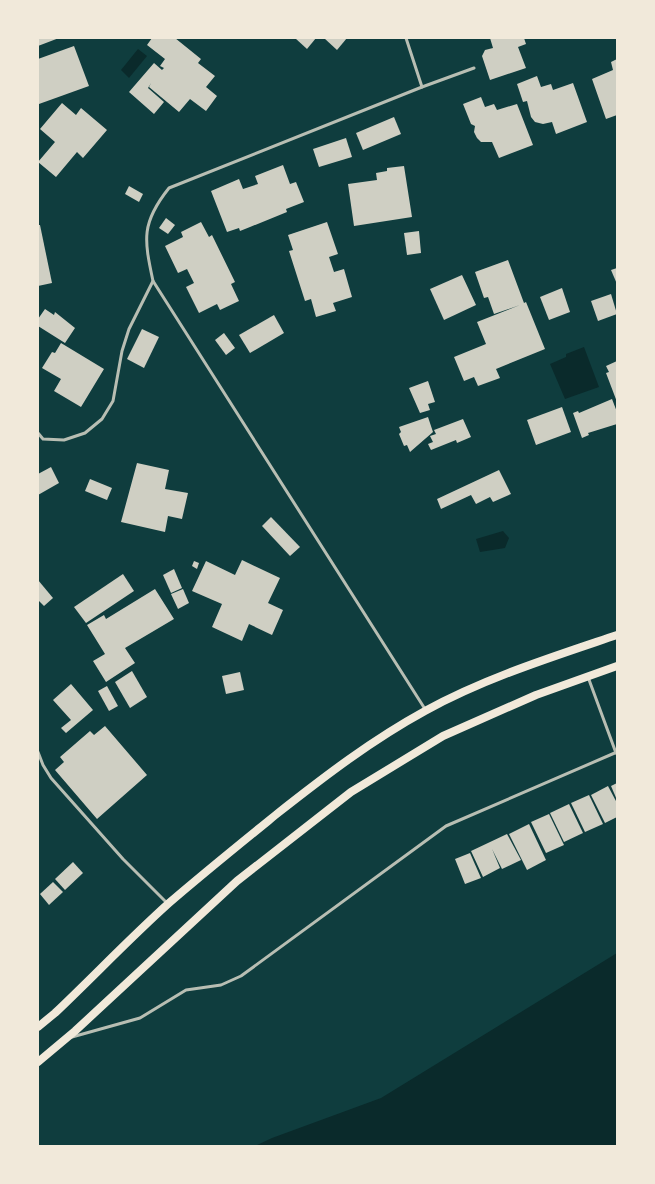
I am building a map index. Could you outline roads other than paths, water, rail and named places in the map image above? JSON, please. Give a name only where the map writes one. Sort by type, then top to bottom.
[{"type":"main road","points":[[38,1027],[55,1013],[168,905],[221,859],[333,770],[378,739],[426,711],[474,688],[524,667],[617,635]]},
{"type":"main road","points":[[38,1062],[66,1039],[237,881],[352,792],[442,736],[529,698],[617,666]]},
{"type":"lane","points":[[406,38],[422,87]]},
{"type":"lane","points":[[426,711],[153,280],[146,246],[147,224],[156,204],[169,188],[422,87],[474,68]]},
{"type":"lane","points":[[38,433],[43,439],[64,440],[85,433],[102,419],[113,401],[122,351],[129,329],[153,280]]},
{"type":"lane","points":[[66,1039],[140,1018],[186,990],[221,986],[241,976],[446,826],[616,753],[588,677]]},
{"type":"lane","points":[[38,752],[42,765],[51,778],[123,859],[168,905]]},
{"type":"water","points":[[138,49],[147,56],[129,78],[121,70]]},
{"type":"water","points":[[584,347],[599,387],[565,399],[550,364],[566,357],[566,354]]},
{"type":"water","points":[[503,531],[509,538],[505,548],[480,552],[476,539]]},
{"type":"water","points":[[617,953],[617,1146],[255,1146],[272,1138],[381,1098]]}]
